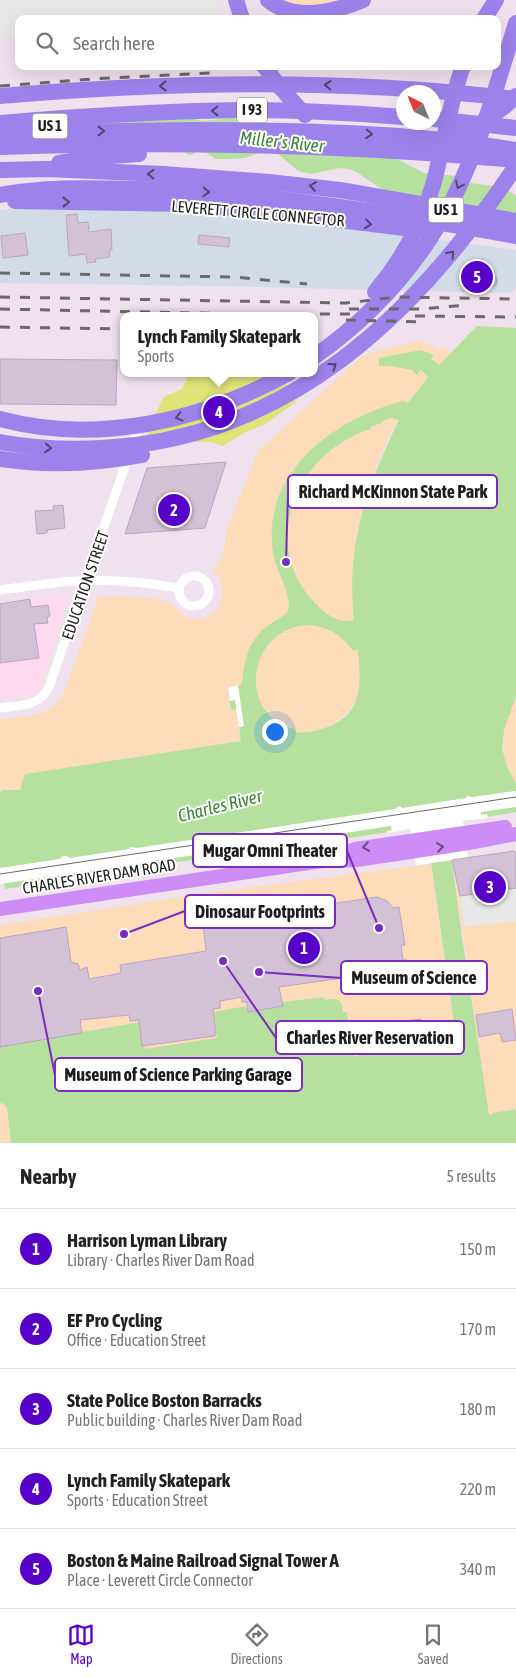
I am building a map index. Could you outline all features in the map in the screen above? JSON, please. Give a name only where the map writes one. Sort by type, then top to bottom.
[{"type":"highway","points":[[236,0],[241,15]]},
{"type":"highway","points":[[268,0],[285,10],[302,13],[330,10],[363,0]]},
{"type":"highway","points":[[487,15],[496,0]]},
{"type":"highway","name":"US 1","points":[[318,354],[345,334],[378,303],[407,270],[436,229],[454,195],[477,143],[516,23]]},
{"type":"highway","points":[[267,70],[280,87],[313,122],[328,134],[343,142],[377,148],[398,149],[427,146],[442,142],[498,112],[516,98]]},
{"type":"highway","points":[[318,347],[352,317],[374,293],[397,263],[414,234],[423,216],[433,184],[462,70]]},
{"type":"highway","points":[[0,96],[133,87],[308,84],[410,89],[516,98]]},
{"type":"highway","name":"I 93","points":[[0,123],[100,116],[243,110],[396,117]]},
{"type":"highway","name":"US 1","points":[[0,138],[100,116]]},
{"type":"highway","points":[[441,120],[516,128]]},
{"type":"highway","name":"I 93","points":[[0,134],[96,131],[295,130],[390,136],[516,150]]},
{"type":"highway","name":"I 93","points":[[0,147],[132,144],[264,146],[369,149],[516,160]]},
{"type":"highway","name":"US 1","points":[[0,176],[35,167],[97,157],[264,146]]},
{"type":"highway","name":"US 1","points":[[318,375],[350,354],[414,295],[473,227],[516,166]]},
{"type":"highway","name":"LEVERETT CIRCLE CONNECTOR","points":[[0,170],[234,178],[340,190],[516,220]]},
{"type":"highway","points":[[0,181],[129,173]]},
{"type":"highway","points":[[0,195],[43,189],[81,188],[220,193],[355,208],[516,236]]},
{"type":"highway","name":"LEVERETT CIRCLE CONNECTOR","points":[[0,202],[194,205],[258,210],[516,240]]},
{"type":"highway","points":[[0,419],[36,426],[70,429],[112,428],[148,424],[216,407],[281,377]]},
{"type":"highway","name":"US 1","points":[[0,442],[24,446],[61,448],[114,447],[146,444],[180,437],[230,422],[262,408],[293,392],[316,377]]},
{"type":"highway","points":[[0,458],[69,462],[110,460],[150,453],[212,434],[249,418],[293,392]]},
{"type":"highway","name":"CHARLES RIVER DAM ROAD","points":[[465,838],[516,825]]},
{"type":"highway","name":"CHARLES RIVER DAM ROAD","points":[[0,909],[322,861],[355,849],[413,846],[465,838],[516,834]]},
{"type":"street","name":"EDUCATION STREET","points":[[0,708],[39,701],[49,688],[138,428]]},
{"type":"street","points":[[0,590],[86,580],[132,582],[179,588]]},
{"type":"shaded area","points":[[0,0],[219,0],[221,11],[219,15],[15,15],[15,36],[0,38]]},
{"type":"shaded area","points":[[283,0],[341,0],[312,5],[290,3]]},
{"type":"shaded area","points":[[51,207],[191,211],[340,227],[516,250],[516,288],[510,293],[0,283],[0,210]]},
{"type":"shaded area","points":[[422,340],[440,350],[444,346],[450,353],[415,393],[403,412],[382,454],[366,499],[360,522],[353,567],[361,685],[356,700],[347,713],[335,723],[320,729],[20,790],[9,789],[0,792],[0,719],[36,714],[51,707],[58,701],[64,693],[98,597],[113,596],[163,600],[172,604],[184,616],[192,619],[203,618],[213,613],[220,603],[223,592],[221,582],[212,570],[223,557],[226,531],[258,451],[363,355]]},
{"type":"shaded area","points":[[187,377],[282,377],[296,402],[267,423],[244,433],[223,446],[211,442],[145,442],[151,422],[164,397],[182,389]]},
{"type":"shaded area","points":[[64,594],[69,599],[40,692],[0,698],[0,603]]},
{"type":"shaded area","points":[[70,610],[43,689],[40,688],[65,612]]},
{"type":"shaded area","points":[[516,696],[516,783],[505,761],[503,740]]},
{"type":"shaded area","points":[[516,851],[516,1109],[491,1115],[489,1114],[452,860]]},
{"type":"shaded area","points":[[431,864],[456,1044],[453,1042],[355,1056],[340,1001],[334,999],[325,1000],[324,997],[248,1012],[247,1006],[215,1012],[218,1038],[145,1049],[141,1022],[0,1046],[0,925],[215,892]]},
{"type":"shaded area","points":[[516,888],[516,921],[464,927],[460,897]]},
{"type":"shaded area","points":[[0,1103],[4,1104],[7,1108],[11,1143],[0,1143]]},
{"type":"water","name":"Miller's River","points":[[189,117],[202,121],[231,118],[261,121],[397,159],[424,173],[456,176],[470,183],[507,189],[516,196],[516,219],[383,190],[349,169],[340,168],[310,174],[298,171],[278,154],[271,152],[262,152],[245,158],[216,159],[206,153],[196,152],[192,155],[186,154],[184,151],[64,133],[114,120]]},
{"type":"water","name":"Charles River","points":[[477,326],[516,328],[516,696],[504,730],[502,749],[508,769],[516,783],[516,812],[447,824],[489,1114],[516,1109],[516,1143],[11,1143],[7,1108],[4,1104],[0,1103],[0,1046],[141,1022],[145,1049],[217,1038],[214,1012],[246,1006],[248,1012],[282,1006],[282,1002],[324,997],[325,1000],[338,1000],[343,1012],[347,1012],[353,1054],[355,1056],[457,1043],[426,827],[73,877],[59,881],[5,889],[2,869],[0,867],[0,792],[4,790],[20,790],[25,774],[241,741],[237,709],[231,710],[228,688],[242,683],[246,657],[257,636],[288,610],[288,598],[274,559],[272,524],[279,498],[291,474],[308,453],[328,436],[352,421],[377,409],[403,401],[408,403],[428,377],[421,370],[417,375],[412,370],[379,366],[379,358],[421,350],[434,355],[431,359],[439,365]],"holes":[[[392,418],[399,420],[368,493],[356,541],[352,592],[354,620],[340,620],[332,617],[320,608],[301,584],[290,559],[287,532],[292,505],[304,481],[321,459],[344,441],[371,429],[370,427],[382,423],[382,421]],[[306,625],[327,629],[344,640],[353,651],[358,650],[360,674],[358,696],[348,714],[339,721],[320,729],[296,733],[295,729],[277,721],[264,709],[257,692],[256,675],[261,657],[271,642],[286,631]]]},
{"type":"pier","points":[[238,685],[244,726],[239,727],[235,700],[230,701],[228,688]]},
{"type":"pier","points":[[516,791],[516,807],[481,812],[481,815],[487,814],[488,818],[463,821],[468,858],[416,865],[410,829],[387,833],[387,831],[392,830],[391,826],[338,834],[338,837],[328,839],[327,836],[271,844],[271,849],[261,850],[260,846],[206,854],[206,858],[196,860],[195,855],[140,863],[140,868],[130,869],[129,865],[73,873],[73,877],[63,879],[62,875],[0,884],[0,868],[60,859],[63,856],[70,858],[129,849],[130,847],[136,848],[395,809],[400,806],[402,808],[466,798],[467,796],[472,797]]},
{"type":"building","points":[[77,214],[78,223],[88,222],[89,232],[111,229],[112,250],[109,250],[110,257],[95,259],[96,262],[87,263],[86,254],[69,256],[66,215]]},
{"type":"building","points":[[25,233],[28,255],[3,258],[1,236]]},
{"type":"building","points":[[199,235],[230,238],[229,247],[198,244]]},
{"type":"building","points":[[466,267],[495,272],[496,285],[491,287],[461,281],[460,274]]},
{"type":"building","points":[[0,359],[117,360],[116,405],[0,404]]},
{"type":"building","points":[[226,462],[205,528],[125,534],[147,468]]},
{"type":"building","points":[[63,505],[65,528],[47,530],[47,533],[37,534],[35,511],[54,510],[53,506]]},
{"type":"building","points":[[30,599],[31,607],[48,605],[50,616],[47,617],[48,623],[34,624],[39,658],[0,663],[0,604]]},
{"type":"building","points":[[514,851],[516,853],[516,888],[460,896],[452,860]]},
{"type":"building","points":[[377,897],[387,901],[393,908],[399,907],[405,945],[401,946],[403,960],[407,960],[409,969],[397,970],[398,982],[391,992],[379,994],[369,987],[367,976],[356,976],[279,987],[283,1006],[248,1012],[247,1002],[242,1002],[242,997],[220,1001],[220,1008],[213,1009],[215,1036],[142,1046],[139,1020],[130,1021],[129,1015],[80,1020],[82,1033],[0,1047],[0,938],[66,927],[71,962],[78,964],[80,970],[87,967],[89,979],[121,973],[120,965],[206,951],[203,923]]},
{"type":"building","points":[[512,1009],[516,1040],[502,1042],[500,1033],[479,1037],[476,1015]]},
{"type":"building","points":[[421,1019],[423,1033],[377,1040],[375,1025]]},
{"type":"tram line","points":[[0,874],[516,797]]},
{"type":"railway","points":[[0,86],[210,73]]},
{"type":"railway","points":[[0,273],[234,277],[307,284]]},
{"type":"railway","points":[[0,297],[346,303],[397,297],[516,299]]},
{"type":"railway","points":[[349,309],[422,309],[466,305]]},
{"type":"railway","points":[[0,309],[147,312]]},
{"type":"railway","points":[[318,314],[357,314]]},
{"type":"railway","points":[[415,316],[516,317]]},
{"type":"railway","points":[[346,320],[424,322]]},
{"type":"railway","points":[[0,327],[120,329]]},
{"type":"place","name":"Boston & Maine Railroad Signal Tower A","points":[[477,277]]},
{"type":"place","name":"Lynch Family Skatepark","points":[[219,412]]},
{"type":"place","name":"EF Pro Cycling","points":[[174,510]]},
{"type":"place","name":"Richard McKinnon State Park","points":[[286,562]]},
{"type":"place","name":"State Police Boston Barracks","points":[[490,887]]},
{"type":"place","name":"Mugar Omni Theater","points":[[379,928]]},
{"type":"place","name":"Dinosaur Footprints","points":[[124,934]]},
{"type":"place","name":"Harrison Lyman Library","points":[[304,948]]},
{"type":"place","name":"Charles River Reservation","points":[[223,961]]},
{"type":"place","name":"Museum of Science","points":[[259,972]]},
{"type":"place","name":"Museum of Science Parking Garage","points":[[38,991]]}]
